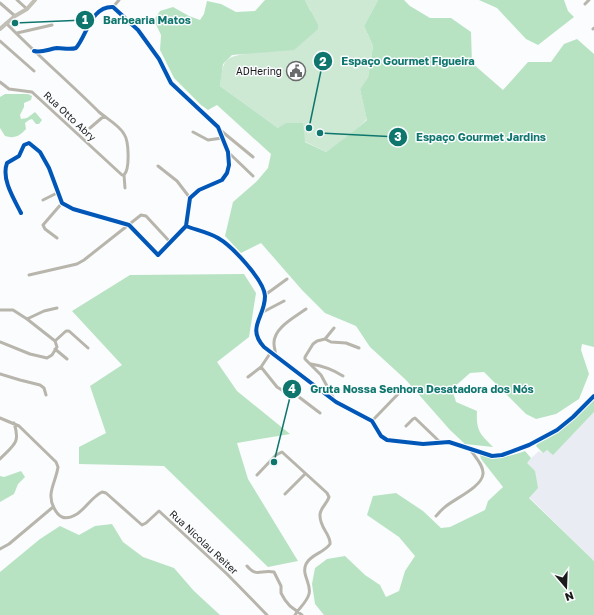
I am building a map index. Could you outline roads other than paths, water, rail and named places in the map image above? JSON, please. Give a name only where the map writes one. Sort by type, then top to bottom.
[{"type":"main road","points":[[0,29],[15,16],[27,9],[35,0]]},
{"type":"street","points":[[17,0],[27,9]]},
{"type":"street","points":[[34,51],[58,48],[76,48],[96,14],[104,8],[113,7],[119,0]]},
{"type":"street","points":[[585,4],[589,0]]},
{"type":"street","points":[[0,3],[15,16]]},
{"type":"street","points":[[113,7],[138,30],[159,59],[171,84],[218,128],[253,157]]},
{"type":"street","points":[[6,23],[34,51],[124,133],[128,140],[127,171],[124,175],[125,188]]},
{"type":"street","points":[[17,33],[52,25]]},
{"type":"street","points":[[0,41],[34,71]]},
{"type":"street","name":"Rua Otto Abry","points":[[0,82],[9,89],[32,92],[122,175],[124,175]]},
{"type":"street","points":[[90,128],[104,116]]},
{"type":"street","points":[[21,213],[6,179],[5,172],[7,163],[19,156],[24,145],[29,143],[40,152],[49,168],[57,193],[62,203],[73,209],[129,225],[158,255],[186,226],[190,198],[199,190],[222,180],[227,173],[229,166],[228,152],[218,128]]},
{"type":"street","points":[[193,132],[208,140],[222,138]]},
{"type":"street","points":[[228,152],[253,176]]},
{"type":"street","points":[[158,166],[177,181],[190,198]]},
{"type":"street","points":[[43,200],[57,193]]},
{"type":"street","points":[[57,238],[45,229],[44,225],[62,203]]},
{"type":"street","points":[[29,275],[77,264],[141,216],[146,216],[171,243]]},
{"type":"street","points":[[186,226],[217,237],[224,242],[258,278],[265,295],[263,312],[257,323],[256,336],[259,342],[276,357],[336,402],[372,421],[381,436],[387,440],[422,444],[449,442],[492,456],[502,455],[529,445],[557,430],[573,417],[594,396]]},
{"type":"street","points":[[265,295],[287,279]]},
{"type":"street","points":[[263,312],[284,301]]},
{"type":"street","points":[[27,319],[57,308]]},
{"type":"street","points":[[276,357],[274,344],[277,334],[283,326],[306,309]]},
{"type":"street","points":[[0,310],[12,310],[27,319],[57,344],[52,355],[47,358],[30,354],[0,342]]},
{"type":"street","points":[[334,328],[325,339],[317,341],[313,344],[306,354],[305,359],[321,375],[336,402]]},
{"type":"street","points":[[55,341],[68,331],[88,348]]},
{"type":"street","points":[[325,339],[331,342],[346,343],[359,348]]},
{"type":"street","points":[[55,349],[67,359]]},
{"type":"street","points":[[248,377],[261,367],[271,352]]},
{"type":"street","points":[[311,364],[324,366],[343,376]]},
{"type":"street","points":[[261,367],[277,387],[285,392],[296,394],[320,412]]},
{"type":"street","points":[[0,374],[40,385],[44,388],[46,395]]},
{"type":"street","points":[[372,421],[399,393]]},
{"type":"street","points":[[0,418],[14,423],[24,430],[56,462],[58,467],[58,472],[50,491],[53,507],[9,544],[0,549]]},
{"type":"street","points":[[406,426],[415,418],[440,443]]},
{"type":"street","points":[[0,459],[16,441],[17,432],[14,423]]},
{"type":"street","points":[[436,516],[445,506],[475,486],[482,478],[482,467],[470,449]]},
{"type":"street","points":[[257,475],[276,454],[282,452],[327,493],[329,497],[321,508],[320,516],[322,526],[330,540],[330,544],[327,548],[312,557],[306,564],[305,576],[310,590],[309,595],[296,613]]},
{"type":"street","points":[[285,494],[305,474]]},
{"type":"street","name":"Rua Nicolau Reiter","points":[[53,507],[60,516],[65,518],[73,517],[97,494],[102,492],[106,493],[142,525],[159,511],[267,615]]},
{"type":"street","points":[[247,566],[252,572],[255,573],[266,570],[274,572],[281,586],[285,600],[296,613],[302,615]]},
{"type":"place","name":"Barbearia Matos","points":[[15,23]]},
{"type":"place","name":"ADHering","points":[[296,71]]},
{"type":"place","name":"Espaço Gourmet Figueira","points":[[309,128]]},
{"type":"place","name":"Espaço Gourmet Jardins","points":[[320,133]]},
{"type":"place","name":"Gruta Nossa Senhora Desatadora dos Nós","points":[[274,462]]}]
